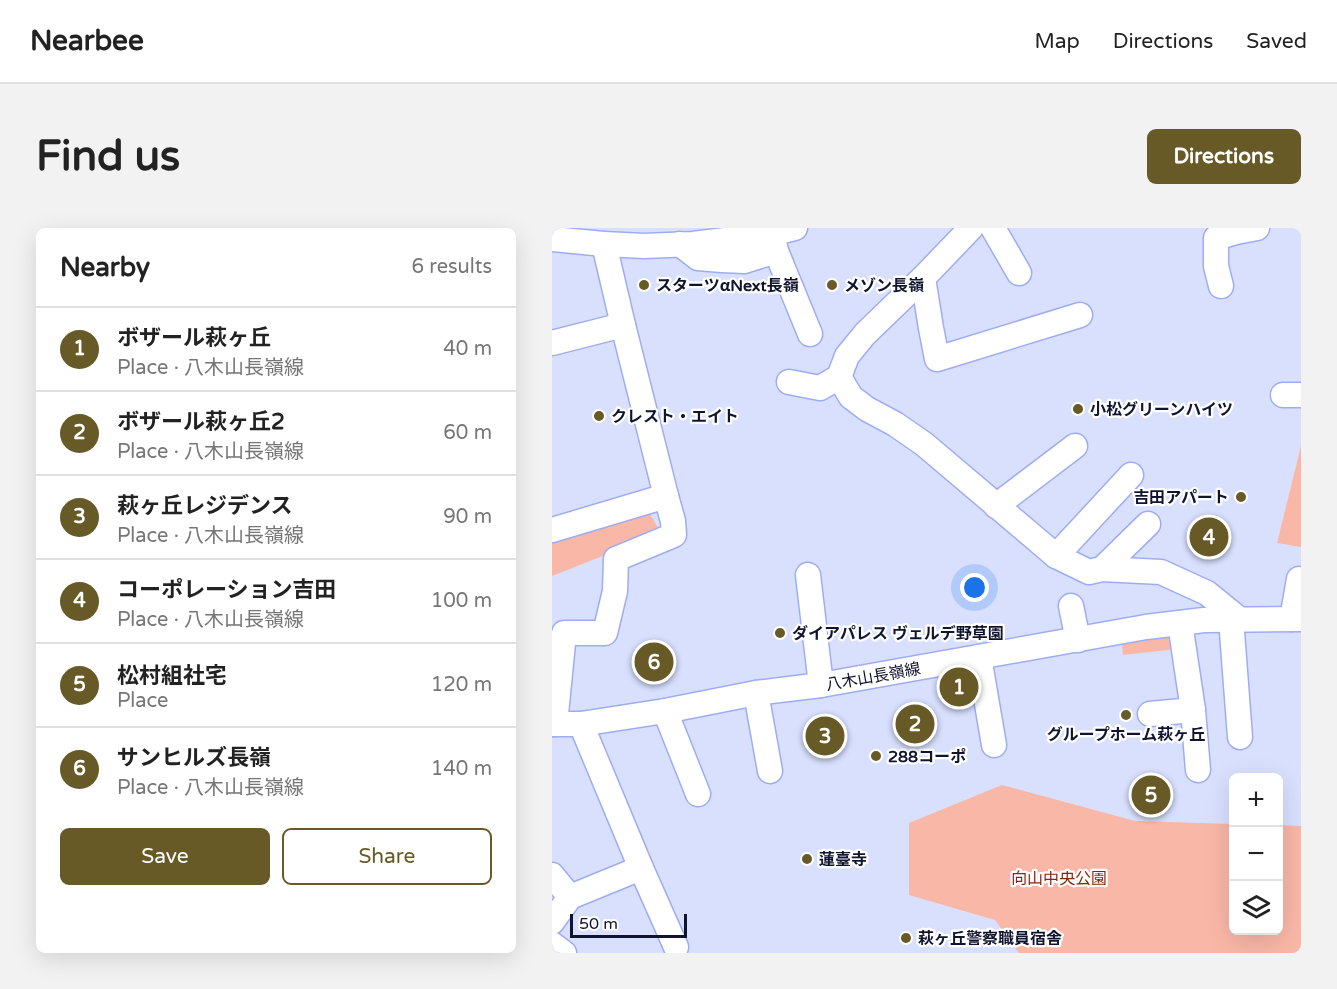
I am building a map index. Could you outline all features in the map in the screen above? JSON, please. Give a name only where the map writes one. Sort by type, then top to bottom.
[{"type":"street","points":[[552,239],[644,246],[774,242],[795,228]]},
{"type":"street","points":[[789,382],[820,388],[839,377],[848,356],[865,334],[971,228]]},
{"type":"street","points":[[993,228],[1019,273]]},
{"type":"street","points":[[1221,286],[1216,266],[1216,238],[1243,229]]},
{"type":"street","points":[[774,242],[810,334]]},
{"type":"street","points":[[553,724],[564,633],[605,633],[615,591],[616,559],[674,535],[673,521],[604,244]]},
{"type":"street","points":[[923,278],[937,359],[1080,315]]},
{"type":"street","points":[[552,343],[623,325]]},
{"type":"street","points":[[839,377],[851,397],[924,444],[1056,556],[1089,573],[1102,568],[1148,525]]},
{"type":"street","points":[[996,506],[1075,446]]},
{"type":"street","points":[[1056,556],[1131,475]]},
{"type":"street","points":[[552,530],[666,496]]},
{"type":"street","points":[[1102,568],[1161,572],[1207,593],[1235,619],[1240,737]]},
{"type":"street","points":[[808,575],[821,685]]},
{"type":"street","points":[[1297,619],[1299,579]]},
{"type":"street","points":[[1071,606],[1078,640]]},
{"type":"street","name":"八木山長嶺線","points":[[553,724],[581,724],[665,711],[756,693],[821,685],[1146,627],[1204,620],[1297,619]]},
{"type":"street","points":[[1180,623],[1193,710],[1198,770]]},
{"type":"street","points":[[979,657],[994,745]]},
{"type":"street","points":[[756,693],[770,771]]},
{"type":"street","points":[[1150,714],[1193,710]]},
{"type":"street","points":[[665,711],[698,794]]},
{"type":"street","points":[[581,724],[640,868],[676,947]]},
{"type":"street","points":[[552,922],[570,897],[640,868]]},
{"type":"street","points":[[552,875],[570,897]]},
{"type":"street","points":[[552,944],[564,953]]},
{"type":"green space","points":[[1301,446],[1301,547],[1277,543]]},
{"type":"green space","points":[[636,511],[650,514],[661,533],[552,576],[552,537]]},
{"type":"green space","points":[[1175,630],[1177,649],[1123,655],[1121,636]]},
{"type":"green space","name":"向山中央公園","points":[[1002,785],[1135,821],[1229,824],[1229,935],[1283,935],[1283,825],[1301,826],[1301,953],[1019,953],[995,920],[909,895],[909,823]]},
{"type":"place","name":"スターツαNext長嶺","points":[[644,285]]},
{"type":"place","name":"メゾン長嶺","points":[[832,285]]},
{"type":"place","name":"小松グリーンハイツ","points":[[1078,409]]},
{"type":"place","name":"クレスト・エイト","points":[[599,416]]},
{"type":"place","name":"吉田アパート","points":[[1241,497]]},
{"type":"place","name":"コーポレーション吉田","points":[[1209,537]]},
{"type":"place","name":"ダイアパレス ヴェルデ野草園","points":[[780,633]]},
{"type":"place","name":"サンヒルズ長嶺","points":[[654,662]]},
{"type":"place","name":"ボザール萩ヶ丘","points":[[959,687]]},
{"type":"place","name":"グループホーム萩ヶ丘","points":[[1126,715]]},
{"type":"place","name":"ボザール萩ヶ丘2","points":[[915,724]]},
{"type":"place","name":"萩ヶ丘レジデンス","points":[[825,736]]},
{"type":"place","name":"288コーポ","points":[[876,756]]},
{"type":"place","name":"松村組社宅","points":[[1151,795]]},
{"type":"place","name":"蓮臺寺","points":[[807,859]]},
{"type":"place","name":"萩ヶ丘警察職員宿舎","points":[[906,938]]}]
